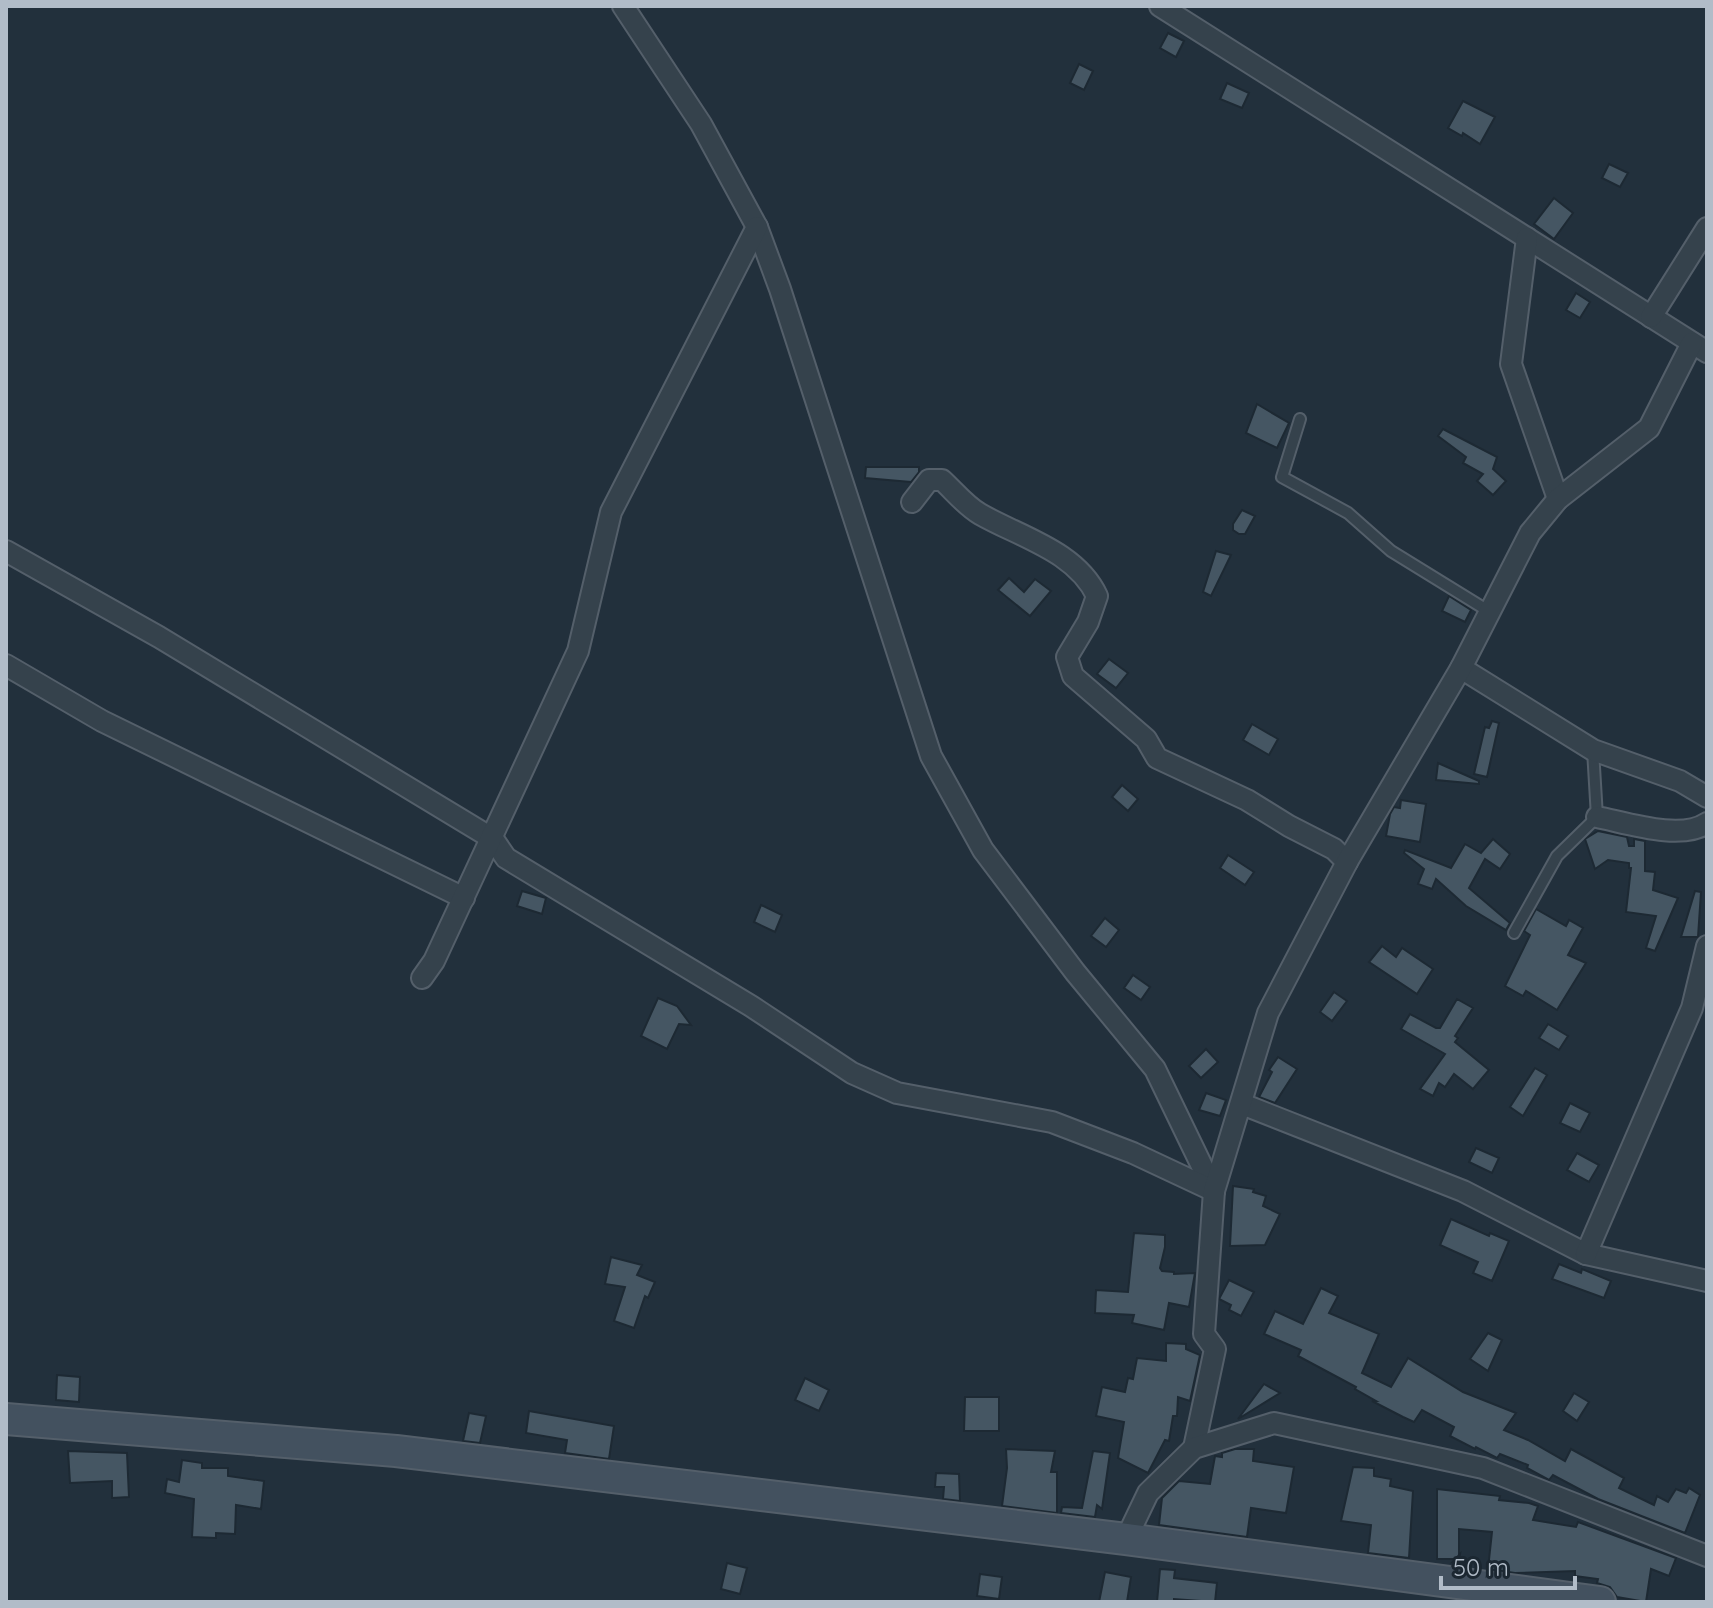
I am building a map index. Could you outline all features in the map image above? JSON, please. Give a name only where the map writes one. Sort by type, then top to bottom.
[{"type":"main road","points":[[6,1419],[396,1451],[1126,1539],[1600,1602]]},
{"type":"street","points":[[623,6],[701,124],[757,227],[780,289],[931,756],[983,850],[1075,972],[1155,1069],[1214,1191]]},
{"type":"street","points":[[1160,6],[1700,347],[1649,428],[1558,499],[1530,533],[1461,668],[1347,862],[1268,1013],[1214,1191],[1204,1334],[1215,1349],[1194,1448]]},
{"type":"street","points":[[422,978],[434,961],[493,839],[578,651],[611,512],[757,227]]},
{"type":"street","points":[[1651,317],[1707,228]]},
{"type":"street","points":[[1527,238],[1511,364],[1558,499]]},
{"type":"street","points":[[912,502],[929,480],[942,480],[978,513],[1064,558],[1090,580],[1097,596],[1088,622],[1067,657],[1073,676],[1146,739],[1157,758],[1247,800],[1334,849],[1347,862]]},
{"type":"street","points":[[6,551],[159,637],[493,839],[506,858],[751,1006],[852,1073],[897,1093],[1052,1122],[1133,1153],[1214,1191]]},
{"type":"street","points":[[6,665],[102,721],[464,898]]},
{"type":"street","points":[[1461,668],[1593,750],[1680,781],[1707,797]]},
{"type":"street","points":[[1597,817],[1665,830],[1697,830],[1707,823]]},
{"type":"street","points":[[1586,1254],[1692,1008],[1707,946]]},
{"type":"street","points":[[1242,1104],[1463,1191],[1586,1254],[1707,1281]]},
{"type":"street","points":[[1126,1539],[1148,1493],[1194,1448],[1274,1423],[1483,1468],[1707,1556]]},
{"type":"lane","points":[[1300,419],[1282,477],[1348,513],[1391,551],[1490,612]]},
{"type":"lane","points":[[1514,933],[1557,856],[1597,817],[1593,750]]},
{"type":"building","points":[[1168,33],[1184,41],[1176,57],[1160,48]]},
{"type":"building","points":[[1079,64],[1093,71],[1084,90],[1070,83]]},
{"type":"building","points":[[1227,83],[1249,93],[1242,108],[1220,99]]},
{"type":"building","points":[[1463,101],[1495,117],[1480,144],[1448,128]]},
{"type":"building","points":[[1609,164],[1628,173],[1620,187],[1602,178]]},
{"type":"building","points":[[1554,198],[1573,213],[1554,239],[1534,224]]},
{"type":"building","points":[[1576,293],[1590,302],[1580,318],[1566,310]]},
{"type":"building","points":[[1257,404],[1289,423],[1277,448],[1246,433]]},
{"type":"building","points":[[1443,429],[1497,457],[1493,469],[1506,481],[1493,495],[1477,481],[1483,474],[1463,463],[1466,457],[1438,436]]},
{"type":"building","points":[[866,467],[919,467],[919,472],[911,482],[865,478]]},
{"type":"building","points":[[1242,510],[1255,516],[1245,534],[1239,534],[1233,530],[1233,524]]},
{"type":"building","points":[[1216,551],[1231,555],[1211,596],[1203,592]]},
{"type":"building","points":[[1009,578],[1024,592],[1035,579],[1051,591],[1030,616],[998,590]]},
{"type":"building","points":[[1449,596],[1471,610],[1465,622],[1442,611]]},
{"type":"building","points":[[1109,659],[1128,673],[1116,688],[1097,674]]},
{"type":"building","points":[[1492,721],[1499,723],[1487,777],[1474,774],[1485,727],[1489,728]]},
{"type":"building","points":[[1252,724],[1278,739],[1269,755],[1243,740]]},
{"type":"building","points":[[1438,763],[1479,781],[1479,784],[1436,780]]},
{"type":"building","points":[[1122,785],[1138,799],[1128,811],[1112,797]]},
{"type":"building","points":[[1401,800],[1426,804],[1420,842],[1386,836],[1390,814],[1394,807],[1400,808]]},
{"type":"building","points":[[1598,831],[1627,837],[1629,846],[1634,846],[1634,839],[1645,841],[1645,871],[1655,872],[1653,890],[1678,898],[1655,951],[1646,948],[1656,916],[1626,912],[1629,863],[1608,860],[1595,869],[1585,839]]},
{"type":"building","points":[[1493,839],[1510,854],[1500,869],[1485,859],[1469,888],[1510,923],[1506,930],[1466,906],[1436,879],[1432,889],[1418,884],[1424,869],[1404,853],[1405,850],[1451,868],[1465,844],[1481,853]]},
{"type":"building","points":[[1228,855],[1254,872],[1245,885],[1220,868]]},
{"type":"building","points":[[522,891],[546,898],[542,914],[517,906]]},
{"type":"building","points":[[1695,891],[1701,892],[1698,937],[1681,937]]},
{"type":"building","points":[[761,905],[782,915],[775,932],[754,922]]},
{"type":"building","points":[[1536,909],[1566,926],[1569,920],[1583,928],[1568,955],[1586,963],[1557,1010],[1526,991],[1523,996],[1505,986],[1530,935],[1524,931]]},
{"type":"building","points":[[1105,918],[1119,930],[1106,947],[1091,936]]},
{"type":"building","points":[[1382,946],[1396,957],[1402,948],[1433,969],[1417,994],[1369,962]]},
{"type":"building","points":[[1133,975],[1150,987],[1141,1000],[1124,988]]},
{"type":"building","points":[[1334,992],[1347,1001],[1332,1021],[1320,1012]]},
{"type":"building","points":[[658,998],[677,1006],[691,1025],[679,1024],[667,1049],[641,1036]]},
{"type":"building","points":[[1457,999],[1473,1008],[1455,1036],[1458,1038],[1455,1042],[1489,1070],[1473,1089],[1454,1074],[1445,1087],[1439,1083],[1433,1096],[1420,1089],[1445,1054],[1401,1029],[1410,1014],[1440,1028]]},
{"type":"building","points":[[1548,1024],[1568,1036],[1559,1050],[1539,1038]]},
{"type":"building","points":[[1206,1049],[1218,1062],[1201,1078],[1189,1066]]},
{"type":"building","points":[[1278,1057],[1297,1069],[1275,1103],[1259,1097],[1272,1072],[1269,1070]]},
{"type":"building","points":[[1535,1068],[1547,1075],[1523,1116],[1510,1107]]},
{"type":"building","points":[[1206,1093],[1226,1100],[1220,1116],[1199,1110]]},
{"type":"building","points":[[1570,1103],[1590,1113],[1580,1132],[1560,1123]]},
{"type":"building","points":[[1476,1148],[1499,1158],[1492,1173],[1469,1162]]},
{"type":"building","points":[[1577,1153],[1599,1165],[1589,1182],[1567,1170]]},
{"type":"building","points":[[1233,1186],[1254,1189],[1253,1192],[1266,1196],[1263,1206],[1280,1214],[1265,1245],[1230,1246]]},
{"type":"building","points":[[1451,1219],[1489,1236],[1490,1233],[1509,1241],[1492,1281],[1473,1273],[1478,1262],[1440,1245]]},
{"type":"building","points":[[1134,1233],[1165,1235],[1162,1271],[1195,1273],[1189,1307],[1169,1303],[1164,1330],[1132,1323],[1134,1315],[1095,1313],[1096,1290],[1128,1292]]},
{"type":"building","points":[[611,1257],[642,1265],[637,1275],[655,1282],[648,1298],[645,1296],[634,1328],[614,1321],[625,1287],[605,1284]]},
{"type":"building","points":[[1559,1264],[1611,1281],[1604,1298],[1552,1279]]},
{"type":"building","points":[[1229,1280],[1254,1292],[1241,1316],[1229,1310],[1231,1305],[1219,1299]]},
{"type":"building","points":[[1321,1288],[1338,1296],[1329,1313],[1379,1334],[1362,1373],[1391,1387],[1408,1358],[1463,1392],[1516,1413],[1504,1430],[1565,1461],[1571,1449],[1624,1478],[1619,1488],[1654,1505],[1657,1496],[1668,1502],[1676,1489],[1686,1493],[1689,1488],[1700,1495],[1685,1533],[1598,1499],[1553,1475],[1549,1480],[1527,1468],[1528,1465],[1500,1454],[1497,1458],[1475,1449],[1450,1436],[1454,1427],[1422,1410],[1414,1422],[1403,1417],[1298,1356],[1301,1350],[1264,1334],[1275,1311],[1303,1324]]},
{"type":"building","points":[[1488,1333],[1502,1340],[1488,1371],[1470,1359]]},
{"type":"building","points":[[1166,1343],[1186,1344],[1186,1349],[1200,1355],[1190,1401],[1178,1397],[1177,1416],[1173,1416],[1169,1441],[1165,1440],[1148,1473],[1118,1458],[1124,1422],[1096,1416],[1102,1387],[1125,1392],[1128,1378],[1133,1379],[1137,1358],[1166,1361]]},
{"type":"building","points":[[57,1375],[80,1377],[79,1402],[56,1400]]},
{"type":"building","points":[[805,1378],[829,1390],[819,1411],[795,1400]]},
{"type":"building","points":[[1264,1384],[1280,1393],[1238,1419]]},
{"type":"building","points":[[1574,1393],[1589,1402],[1577,1421],[1563,1411]]},
{"type":"building","points":[[965,1397],[999,1397],[999,1431],[964,1431]]},
{"type":"building","points":[[529,1411],[614,1426],[609,1459],[565,1453],[567,1440],[526,1433]]},
{"type":"building","points":[[469,1413],[486,1416],[480,1443],[463,1441]]},
{"type":"building","points":[[1006,1449],[1055,1451],[1051,1472],[1057,1472],[1057,1513],[1002,1506]]},
{"type":"building","points":[[1254,1449],[1253,1461],[1294,1467],[1286,1513],[1251,1508],[1247,1537],[1159,1525],[1162,1498],[1179,1481],[1210,1484],[1215,1456],[1222,1457],[1222,1453]]},
{"type":"building","points":[[68,1451],[127,1453],[129,1497],[112,1498],[112,1481],[70,1483]]},
{"type":"building","points":[[1093,1451],[1110,1453],[1102,1509],[1097,1505],[1095,1517],[1061,1513],[1062,1507],[1082,1508]]},
{"type":"building","points":[[182,1460],[202,1463],[202,1468],[228,1468],[228,1476],[264,1481],[261,1509],[236,1505],[235,1534],[216,1533],[216,1538],[192,1537],[194,1499],[165,1493],[167,1479],[179,1482]]},
{"type":"building","points":[[1353,1467],[1374,1468],[1374,1476],[1391,1479],[1390,1486],[1413,1491],[1409,1558],[1368,1553],[1371,1525],[1341,1521]]},
{"type":"building","points":[[936,1473],[959,1474],[960,1501],[943,1499],[944,1487],[935,1487]]},
{"type":"building","points":[[1437,1489],[1500,1496],[1499,1500],[1529,1503],[1538,1506],[1533,1520],[1576,1527],[1578,1522],[1676,1558],[1669,1576],[1651,1569],[1646,1602],[1617,1597],[1610,1587],[1597,1583],[1598,1579],[1575,1576],[1575,1571],[1515,1573],[1488,1569],[1492,1532],[1459,1529],[1459,1559],[1437,1559]]},
{"type":"building","points":[[727,1563],[747,1568],[740,1594],[721,1589]]},
{"type":"building","points":[[1160,1569],[1175,1570],[1174,1578],[1217,1583],[1215,1602],[1174,1599],[1174,1602],[1157,1602]]},
{"type":"building","points":[[1105,1572],[1131,1577],[1127,1602],[1099,1602]]},
{"type":"building","points":[[980,1574],[1002,1577],[999,1599],[977,1596]]}]
